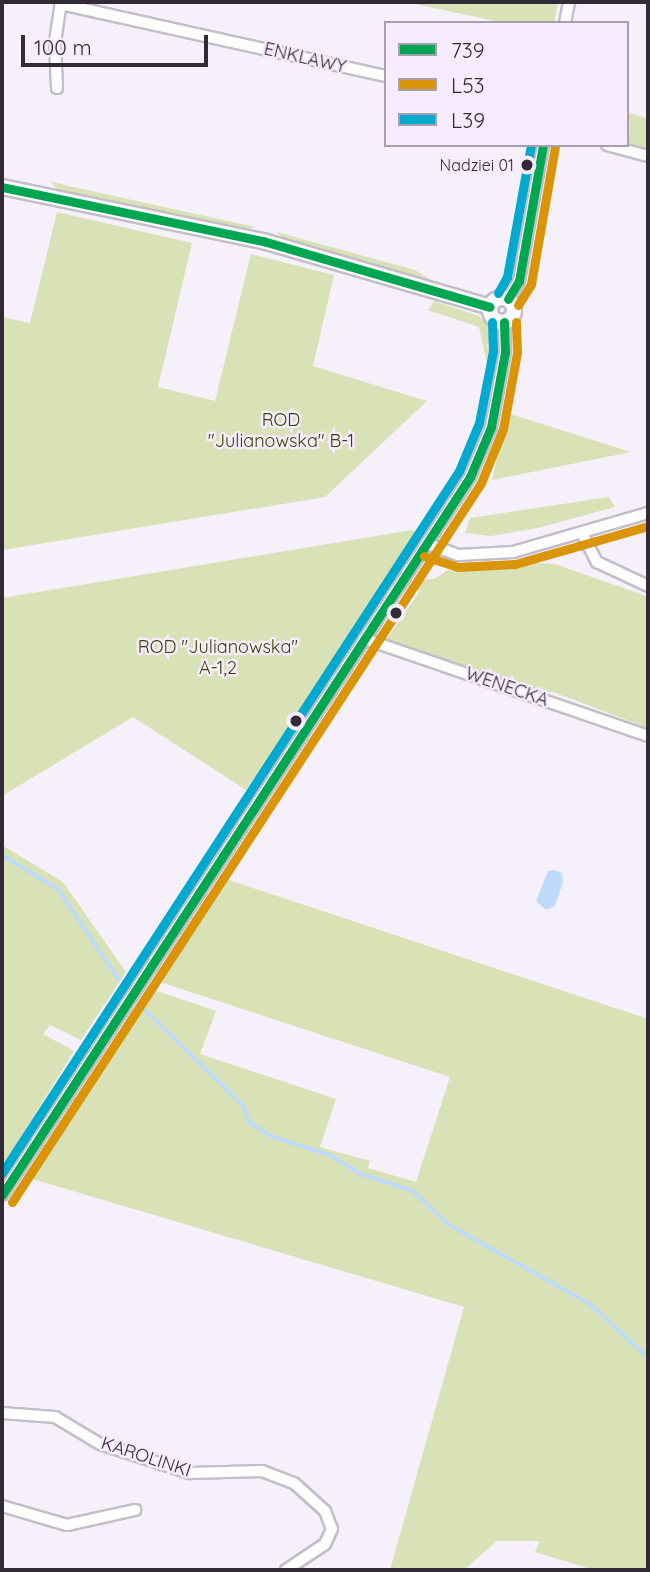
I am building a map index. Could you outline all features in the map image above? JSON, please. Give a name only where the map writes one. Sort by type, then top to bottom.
[{"type":"street","points":[[565,21],[569,2]]},
{"type":"street","name":"ENKLAWY","points":[[57,88],[55,42],[61,3],[384,76]]},
{"type":"street","points":[[508,299],[519,281],[543,147]]},
{"type":"street","points":[[614,147],[648,156]]},
{"type":"street","points":[[2,187],[286,247],[490,307]]},
{"type":"street","points":[[490,307],[497,298],[508,299]]},
{"type":"street","points":[[2,1195],[428,544],[487,442],[505,352],[504,322],[514,312],[508,299]]},
{"type":"street","points":[[490,307],[493,318],[504,322]]},
{"type":"street","points":[[428,544],[458,555],[487,555],[531,549],[648,513]]},
{"type":"street","points":[[582,533],[597,562],[648,586]]},
{"type":"street","name":"WENECKA","points":[[365,639],[648,736]]},
{"type":"street","name":"KAROLINKI","points":[[2,1413],[55,1417],[100,1444],[190,1473],[262,1471],[295,1483],[326,1510],[332,1529],[325,1544],[285,1570]]},
{"type":"street","points":[[2,1506],[67,1525],[135,1510]]},
{"type":"green space","points":[[406,2],[558,2],[554,21],[495,21]]},
{"type":"green space","points":[[629,113],[648,119],[648,151],[629,146]]},
{"type":"green space","points":[[50,181],[255,227],[245,230],[59,192]]},
{"type":"green space","name":"ROD \"Julianowska\" B-1","points":[[57,212],[192,243],[158,387],[215,401],[251,254],[334,275],[313,366],[427,401],[325,497],[2,550],[2,317],[30,323]]},
{"type":"green space","points":[[277,232],[415,270],[436,283],[284,240]]},
{"type":"green space","points":[[434,301],[479,316],[493,333],[495,342],[486,346],[489,349],[495,344],[490,378],[479,327],[428,310]]},
{"type":"green space","points":[[507,413],[631,452],[492,480]]},
{"type":"green space","points":[[609,497],[615,507],[538,528],[491,536],[465,533],[470,518]]},
{"type":"green space","name":"ROD \"Julianowska\" A-1,2","points":[[412,530],[419,534],[246,790],[133,717],[2,796],[2,598]]},
{"type":"green space","points":[[537,563],[555,564],[646,596],[648,728],[553,692],[543,693],[541,687],[534,690],[386,640],[420,591],[412,588],[417,580],[434,579],[448,570],[498,570]]},
{"type":"green space","points":[[2,845],[63,882],[126,972],[81,1040],[50,1025],[43,1034],[74,1051],[2,1168]]},
{"type":"green space","points":[[223,878],[648,1019],[648,1570],[594,1570],[535,1552],[540,1541],[497,1541],[464,1570],[390,1570],[464,1307],[29,1178],[151,989],[216,1011],[200,1054],[336,1099],[320,1147],[370,1161],[368,1168],[416,1182],[450,1077],[157,981]]},
{"type":"water","points":[[548,871],[562,873],[563,882],[555,906],[546,910],[536,901]]},
{"type":"waterway","points":[[2,855],[58,889],[119,979]]},
{"type":"waterway","points":[[145,1010],[243,1105],[250,1122],[271,1136],[332,1156],[361,1174],[413,1191],[448,1224],[590,1304],[648,1357]]},
{"type":"transit line","name":"L39","points":[[498,293],[507,277],[531,147]]},
{"type":"transit line","name":"739","points":[[508,299],[519,281],[543,147]]},
{"type":"transit line","name":"L53","points":[[518,305],[531,284],[555,147]]},
{"type":"transit line","name":"739","points":[[2,187],[263,241],[490,307]]},
{"type":"transit line","name":"L39","points":[[2,1173],[459,471],[479,423],[493,351],[492,322]]},
{"type":"transit line","name":"739","points":[[2,1195],[470,477],[491,427],[505,352],[504,322]]},
{"type":"transit line","name":"L53","points":[[12,1202],[481,483],[503,429],[517,353],[516,322]]},
{"type":"transit line","name":"L53","points":[[424,556],[457,567],[515,564],[648,526]]},
{"type":"place","name":"Nadziei 01","points":[[527,165]]}]
